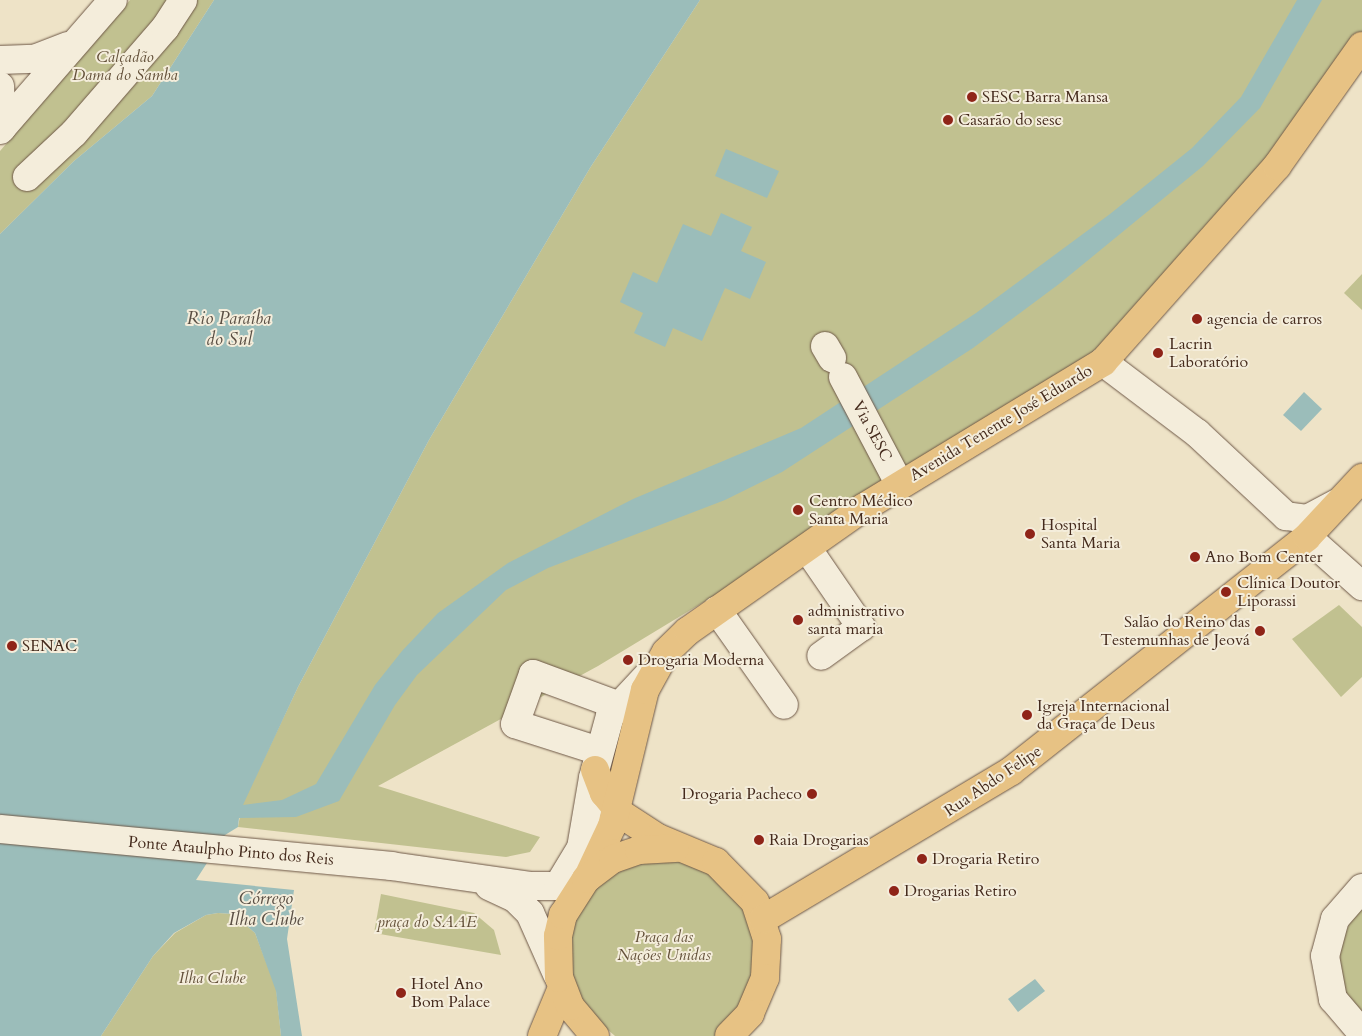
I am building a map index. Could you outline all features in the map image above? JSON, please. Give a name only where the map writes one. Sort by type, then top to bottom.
[{"type":"main road","name":"Avenida Tenente José Eduardo","points":[[588,878],[602,853],[616,811],[652,671],[688,631],[900,485],[1103,362],[1277,166],[1362,46]]},
{"type":"main road","name":"Rua Abdo Felipe","points":[[763,919],[1011,771],[1307,537],[1362,478]]},
{"type":"main road","points":[[597,760],[616,811],[643,831],[681,849],[699,854],[732,873],[763,919],[768,945],[766,978],[754,1005],[735,1034]]},
{"type":"main road","points":[[542,1036],[560,983],[558,936],[563,915],[588,878],[625,853],[653,847],[681,849]]},
{"type":"main road","points":[[560,983],[581,1022],[595,1036]]},
{"type":"street","points":[[1,129],[70,45],[113,0]]},
{"type":"street","points":[[27,177],[74,133],[165,28],[183,0]]},
{"type":"street","points":[[0,60],[34,59],[70,45]]},
{"type":"street","points":[[0,86],[1,129]]},
{"type":"street","points":[[1103,362],[1197,433],[1286,516],[1307,519],[1340,501]]},
{"type":"street","name":"Via SESC","points":[[837,367],[874,433],[900,485]]},
{"type":"street","points":[[1307,537],[1362,586]]},
{"type":"street","points":[[807,548],[861,627],[821,656]]},
{"type":"street","points":[[717,610],[784,706]]},
{"type":"street","points":[[558,886],[581,848],[597,760],[617,705],[652,671]]},
{"type":"street","points":[[597,760],[515,724],[533,674],[617,705]]},
{"type":"street","name":"Ponte Ataulpho Pinto dos Reis","points":[[0,830],[390,866],[462,876]]},
{"type":"street","points":[[462,876],[558,886],[588,878]]},
{"type":"street","points":[[462,876],[501,890],[530,913],[560,983]]},
{"type":"street","points":[[1362,888],[1335,919],[1325,956],[1333,999],[1362,1033]]},
{"type":"green space","name":"Calçadão Dama do Samba","points":[[130,0],[214,0],[152,96],[74,161],[0,234],[0,151]]},
{"type":"green space","name":"SESC Barra Mansa","points":[[700,0],[1362,0],[1362,44],[1103,360],[598,666],[378,786],[540,837],[530,852],[506,857],[238,827],[242,805],[298,687],[429,440],[590,168]]},
{"type":"green space","points":[[1362,274],[1362,310],[1344,293]]},
{"type":"green space","points":[[1339,605],[1362,627],[1362,677],[1341,697],[1292,639]]},
{"type":"green space","name":"Praça das Nações Unidas","points":[[653,857],[704,865],[752,914],[756,982],[728,1026],[714,1036],[615,1036],[590,1014],[573,984],[570,933],[583,901],[606,876]]},
{"type":"green space","name":"praça do SAAE","points":[[381,894],[474,913],[494,930],[501,955],[374,933]]},
{"type":"green space","points":[[1362,897],[1362,1025],[1349,1012],[1331,963]]},
{"type":"green space","name":"Ilha Clube","points":[[218,913],[233,914],[255,933],[276,988],[281,1036],[101,1036],[153,956],[175,933],[206,915]]},
{"type":"water","name":"Rio Paraíba do Sul","points":[[214,0],[700,0],[590,168],[429,440],[298,687],[243,805],[282,800],[316,784],[375,685],[402,651],[438,613],[508,563],[633,499],[801,428],[976,313],[1110,214],[1192,148],[1241,97],[1297,0],[1322,0],[1260,108],[1203,166],[1059,284],[973,348],[782,472],[725,500],[548,568],[506,590],[417,675],[395,705],[339,801],[296,817],[239,818],[238,827],[225,835],[196,880],[294,890],[287,939],[302,1036],[281,1036],[276,991],[255,933],[233,914],[218,913],[206,915],[174,933],[153,956],[101,1036],[0,1036],[0,234],[74,161],[152,96]]},
{"type":"water","points":[[726,149],[779,171],[767,198],[715,176]]},
{"type":"water","points":[[721,213],[752,227],[741,251],[766,262],[750,299],[725,288],[702,341],[673,328],[665,347],[634,333],[643,313],[620,302],[633,272],[657,283],[683,224],[711,236]]},
{"type":"water","points":[[1304,392],[1322,409],[1301,431],[1283,415]]},
{"type":"water","points":[[1035,979],[1045,991],[1018,1012],[1008,999]]},
{"type":"place","name":"SESC Barra Mansa","points":[[972,97]]},
{"type":"place","name":"Casarão do sesc","points":[[948,120]]},
{"type":"place","name":"agencia de carros","points":[[1197,319]]},
{"type":"place","name":"Lacrin Laboratório","points":[[1158,353]]},
{"type":"place","name":"Centro Médico Santa Maria","points":[[798,510]]},
{"type":"place","name":"Hospital Santa Maria","points":[[1030,534]]},
{"type":"place","name":"Ano Bom Center","points":[[1195,557]]},
{"type":"place","name":"Clínica Doutor Liporassi","points":[[1226,592]]},
{"type":"place","name":"administrativo santa maria","points":[[798,620]]},
{"type":"place","name":"Salão do Reino das Testemunhas de Jeová","points":[[1260,631]]},
{"type":"place","name":"SENAC","points":[[12,646]]},
{"type":"place","name":"Drogaria Moderna","points":[[628,660]]},
{"type":"place","name":"Igreja Internacional da Graça de Deus","points":[[1027,715]]},
{"type":"place","name":"Drogaria Pacheco","points":[[812,794]]},
{"type":"place","name":"Raia Drogarias","points":[[759,840]]},
{"type":"place","name":"Drogaria Retiro","points":[[922,859]]},
{"type":"place","name":"Drogarias Retiro","points":[[894,891]]},
{"type":"place","name":"Hotel Ano Bom Palace","points":[[401,993]]},
{"type":"water label","name":"Córrego Ilha Clube","points":[[266,910]]}]
